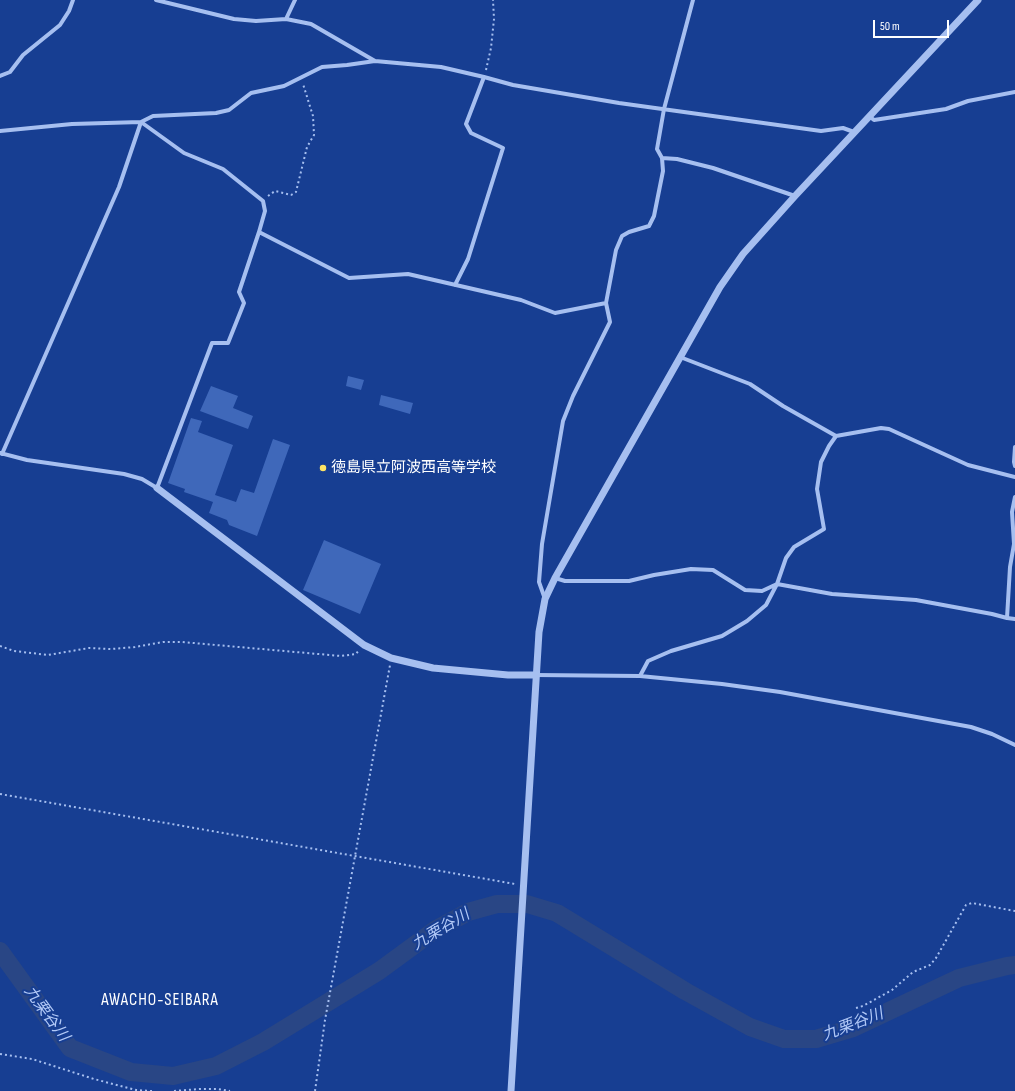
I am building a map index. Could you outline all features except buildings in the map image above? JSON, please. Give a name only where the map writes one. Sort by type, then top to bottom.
[{"type":"street","points":[[0,76],[10,72],[23,55],[60,25],[69,11],[73,0]]},
{"type":"street","points":[[156,0],[234,19],[256,21],[286,19],[311,24],[375,61]]},
{"type":"street","points":[[286,19],[295,0]]},
{"type":"street","points":[[545,599],[539,582],[542,544],[563,421],[573,396],[610,322],[606,303],[616,250],[622,236],[629,232],[649,226],[654,216],[663,171],[662,158],[657,149],[664,109],[693,0]]},
{"type":"street","points":[[510,1091],[539,632],[545,599],[554,578],[720,288],[743,254],[794,196],[978,0]]},
{"type":"street","points":[[0,130],[72,124],[141,122],[153,116],[216,114],[229,110],[251,93],[284,86],[322,67],[375,61],[441,67],[513,85],[664,109],[821,131],[843,128],[854,132]]},
{"type":"street","points":[[455,285],[468,259],[503,148],[471,134],[466,124],[484,77]]},
{"type":"street","points":[[869,116],[874,120],[946,109],[968,101],[1015,92]]},
{"type":"street","points":[[141,122],[184,153],[223,169],[263,201],[265,212],[239,292],[244,303],[228,343],[212,343],[157,488]]},
{"type":"street","points":[[141,122],[119,187],[1,453],[47,464],[124,474],[142,479],[157,488],[364,645],[391,658],[433,668],[508,675],[640,676],[737,686],[780,692],[971,727],[992,734],[1015,745]]},
{"type":"street","points":[[662,158],[677,159],[713,168],[794,196]]},
{"type":"street","points":[[259,232],[350,278],[408,274],[521,300],[554,313],[606,303]]},
{"type":"street","points":[[680,357],[750,384],[783,406],[836,436],[881,428],[889,429],[968,465],[1015,477]]},
{"type":"street","points":[[640,676],[648,661],[671,650],[722,636],[747,621],[766,605],[777,584],[786,558],[794,547],[824,529],[817,489],[820,462],[836,436]]},
{"type":"street","points":[[1015,448],[1015,466]]},
{"type":"street","points":[[1007,618],[1010,567],[1014,544],[1012,512],[1015,497]]},
{"type":"street","points":[[554,578],[565,581],[629,581],[691,569],[713,570],[745,590],[762,591],[777,584],[832,594],[916,600],[1015,619]]},
{"type":"path","points":[[484,77],[492,48],[494,19],[493,0]]},
{"type":"path","points":[[263,201],[275,191],[291,196],[296,192],[307,147],[314,135],[313,116],[301,78]]},
{"type":"path","points":[[0,647],[14,651],[48,655],[89,648],[111,649],[135,647],[163,642],[182,642],[341,656],[356,654],[364,645]]},
{"type":"path","points":[[315,1091],[325,1020],[391,658]]},
{"type":"path","points":[[0,794],[523,887]]},
{"type":"path","points":[[856,1008],[863,1006],[892,990],[913,972],[930,965],[936,958],[966,905],[972,903],[1015,911]]},
{"type":"path","points":[[0,1054],[32,1059],[94,1079],[136,1090],[152,1091]]},
{"type":"path","points":[[174,1091],[200,1089],[230,1091]]},
{"type":"waterway","name":"九栗谷川","points":[[0,951],[70,1048],[131,1072],[173,1076],[216,1066],[263,1042],[379,971],[435,930],[468,912],[497,904],[527,904],[557,913],[685,991],[750,1027],[784,1039],[816,1039],[853,1028],[959,978],[1015,965]]},
{"type":"place","name":"徳島県立阿波西高等学校","points":[[323,468]]},
{"type":"district","name":"AWACHO-SEIBARA","points":[[160,1001]]}]
